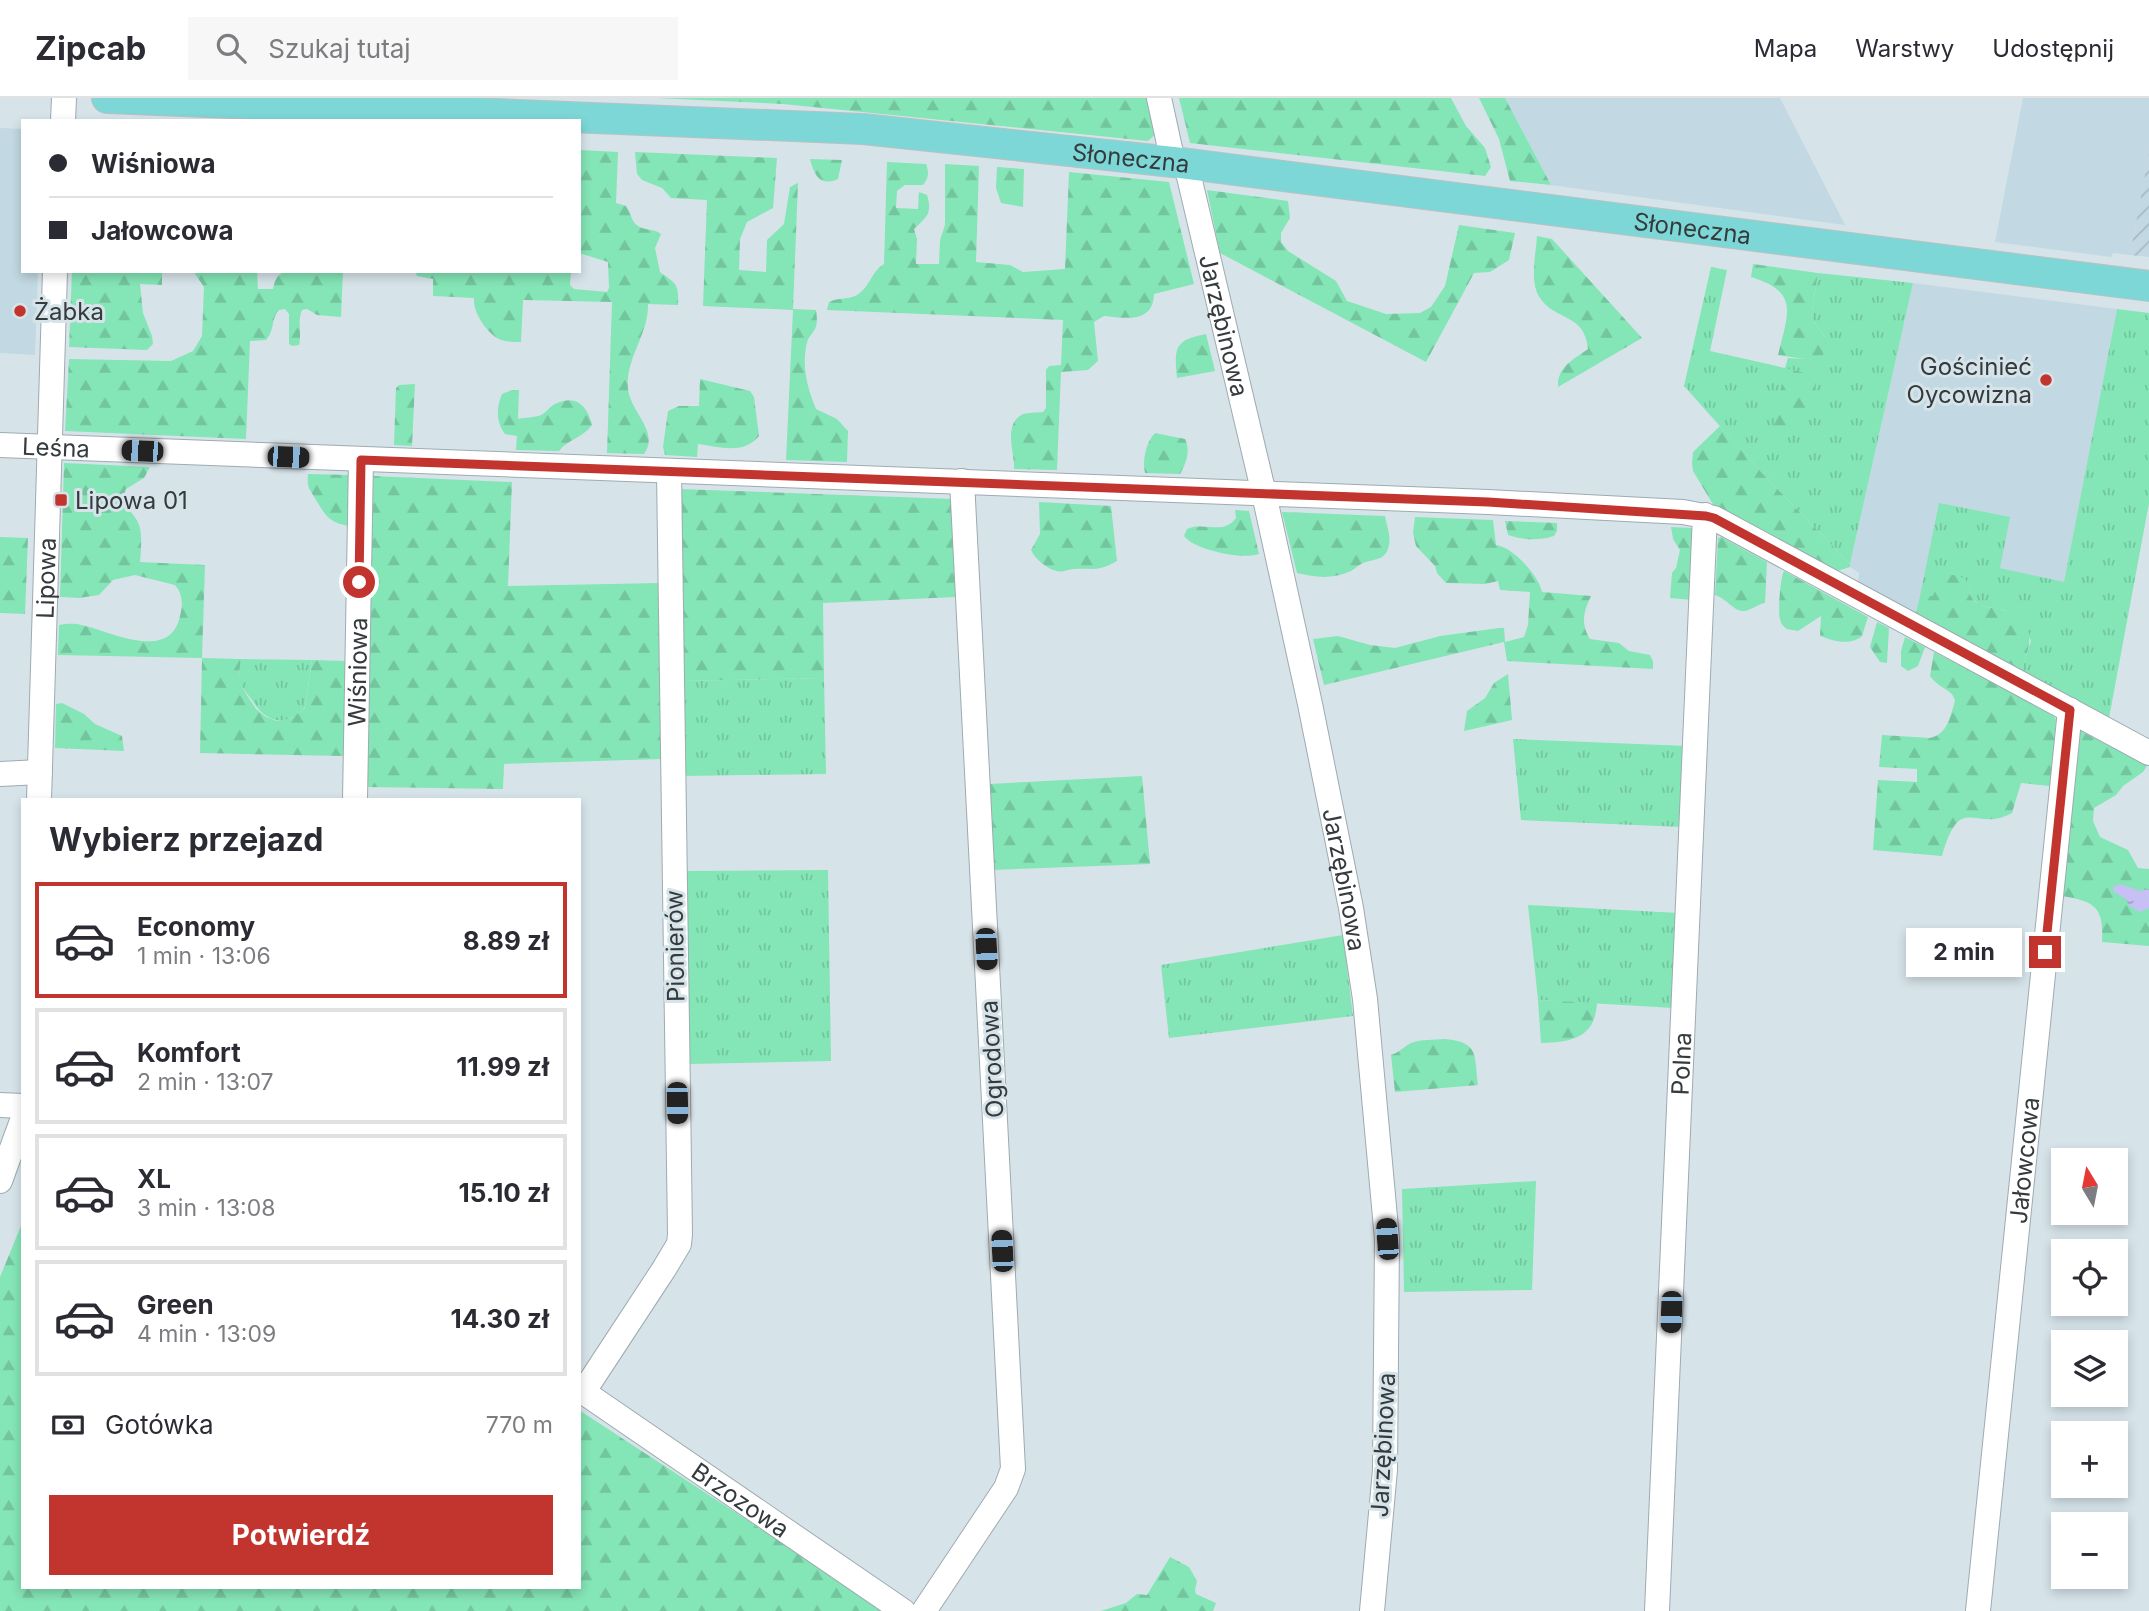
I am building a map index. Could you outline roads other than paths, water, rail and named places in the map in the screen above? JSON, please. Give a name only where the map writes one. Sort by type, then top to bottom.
[{"type":"main road","name":"Słoneczna","points":[[107,98],[853,129],[1180,163],[2149,286]]},
{"type":"street","points":[[62,119],[64,98]]},
{"type":"street","name":"Jarzębinowa","points":[[1159,98],[1180,163],[1265,494],[1326,779],[1365,999],[1387,1239],[1385,1470],[1372,1611]]},
{"type":"street","name":"Lipowa","points":[[39,798],[55,273]]},
{"type":"street","name":"Leśna","points":[[0,445],[1580,506],[1706,516],[2149,753]]},
{"type":"street","name":"Wiśniowa","points":[[355,798],[361,460]]},
{"type":"street","name":"Pionierów","points":[[581,1390],[664,1269],[679,1244],[680,1234],[669,472]]},
{"type":"street","name":"Ogrodowa","points":[[924,1611],[1006,1488],[1013,1469],[962,481]]},
{"type":"street","name":"Polna","points":[[1657,1611],[1706,516]]},
{"type":"street","name":"Jałowcowa","points":[[1978,1611],[2070,710]]},
{"type":"street","points":[[0,774],[40,772]]},
{"type":"street","points":[[0,1105],[21,1106]]},
{"type":"street","points":[[0,1181],[21,1123]]},
{"type":"street","name":"Brzozowa","points":[[581,1390],[903,1611]]},
{"type":"water","points":[[2120,884],[2140,891],[2149,889],[2149,908],[2140,912],[2128,905],[2127,900],[2113,891],[2113,887]]},
{"type":"place","name":"Żabka","points":[[20,311]]},
{"type":"place","name":"Gościnieć Oycowizna","points":[[2046,380]]},
{"type":"place","name":"Lipowa 01","points":[[61,500]]}]
